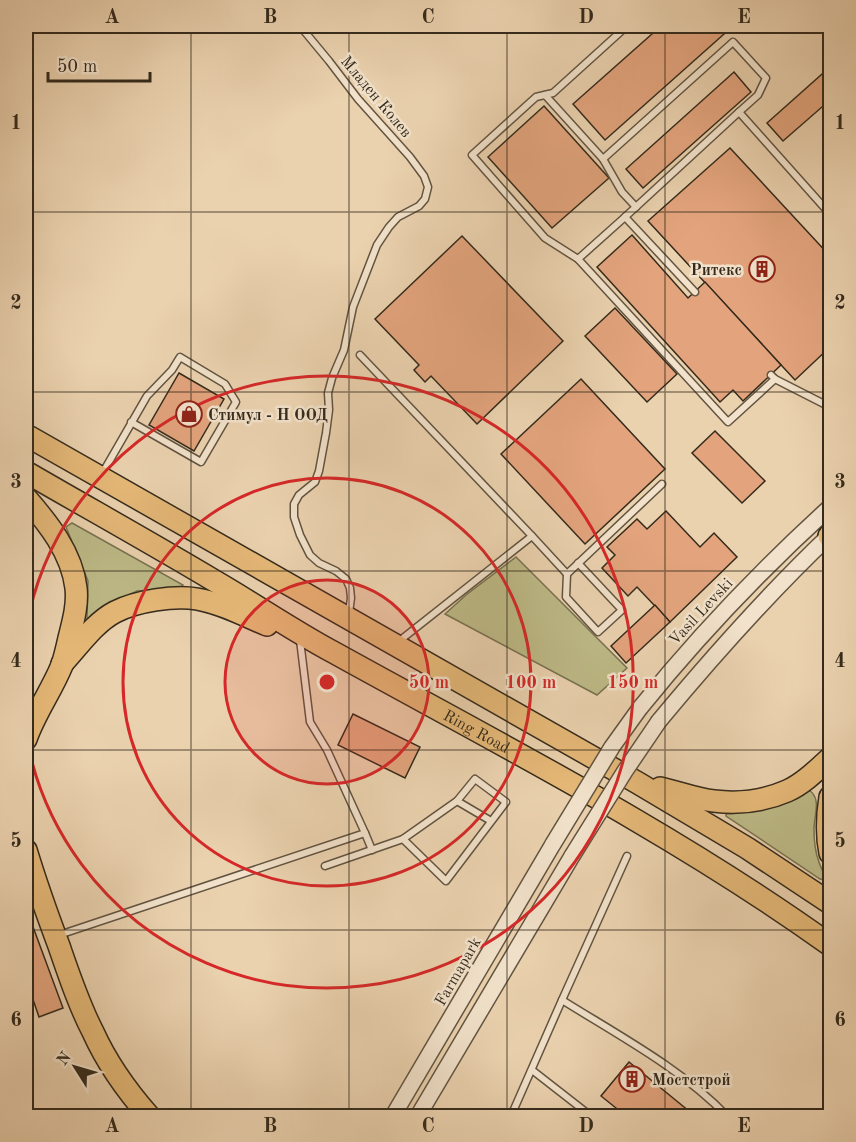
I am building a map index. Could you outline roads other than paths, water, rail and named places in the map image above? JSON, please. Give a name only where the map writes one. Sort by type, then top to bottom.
[{"type":"highway","name":"Ring Road","points":[[26,435],[638,783],[747,848],[831,903]]},
{"type":"highway","name":"Ring Road","points":[[26,472],[326,648],[675,844],[776,906],[831,945]]},
{"type":"highway","points":[[26,498],[58,539],[70,563],[76,589],[75,617],[62,664],[26,739]]},
{"type":"highway","points":[[62,664],[95,628],[115,612],[165,598],[196,599],[231,609],[300,640],[326,648]]},
{"type":"highway","points":[[638,783],[712,801],[737,803],[763,799],[788,791],[831,758]]},
{"type":"highway","points":[[831,797],[827,817],[828,843],[831,853]]},
{"type":"highway","points":[[26,850],[30,883],[55,936],[93,1034],[112,1068],[149,1116]]},
{"type":"street","name":"Vasil Levski","points":[[553,844],[612,747],[674,666],[777,556],[831,508]]},
{"type":"street","points":[[418,1116],[572,856],[659,721],[722,647],[791,573],[830,536]]},
{"type":"street","name":"Farmapark","points":[[393,1116],[553,844]]},
{"type":"lane","name":"Младен Колев","points":[[300,26],[358,99],[410,157],[424,176],[428,187],[425,199],[419,206],[398,217],[388,227],[377,245],[352,307],[344,350],[328,393],[328,421],[319,471],[315,482],[299,495],[294,504],[294,517],[310,555],[346,579],[351,598],[349,619]]},
{"type":"lane","points":[[627,26],[553,93],[536,97],[472,155],[545,237],[578,260],[728,422],[773,377],[831,407]]},
{"type":"lane","points":[[578,260],[758,95],[766,78],[733,42],[603,159]]},
{"type":"lane","points":[[545,95],[603,159],[622,192],[636,207]]},
{"type":"lane","points":[[739,112],[831,214]]},
{"type":"lane","points":[[625,217],[694,292]]},
{"type":"lane","points":[[360,355],[567,573]]},
{"type":"lane","points":[[100,477],[131,422],[147,396],[172,370],[180,357],[225,384],[236,402],[201,462],[131,422]]},
{"type":"lane","points":[[578,563],[622,610],[598,632],[566,597],[567,573],[662,484]]},
{"type":"lane","points":[[394,645],[532,536]]},
{"type":"lane","points":[[300,640],[310,722],[327,750],[372,850]]},
{"type":"lane","points":[[325,866],[403,839],[458,801],[475,779],[506,802],[446,881],[403,839]]},
{"type":"lane","points":[[458,801],[491,821]]},
{"type":"lane","points":[[55,936],[366,833]]},
{"type":"lane","points":[[511,1116],[627,856]]},
{"type":"lane","points":[[562,1000],[677,1073],[711,1099],[727,1116]]},
{"type":"lane","points":[[532,1070],[591,1116]]},
{"type":"place","name":"Ритекс","points":[[762,269]]},
{"type":"place","name":"Стимул - Н ООД","points":[[189,414]]},
{"type":"place","name":"Мостстрой","points":[[632,1079]]}]
